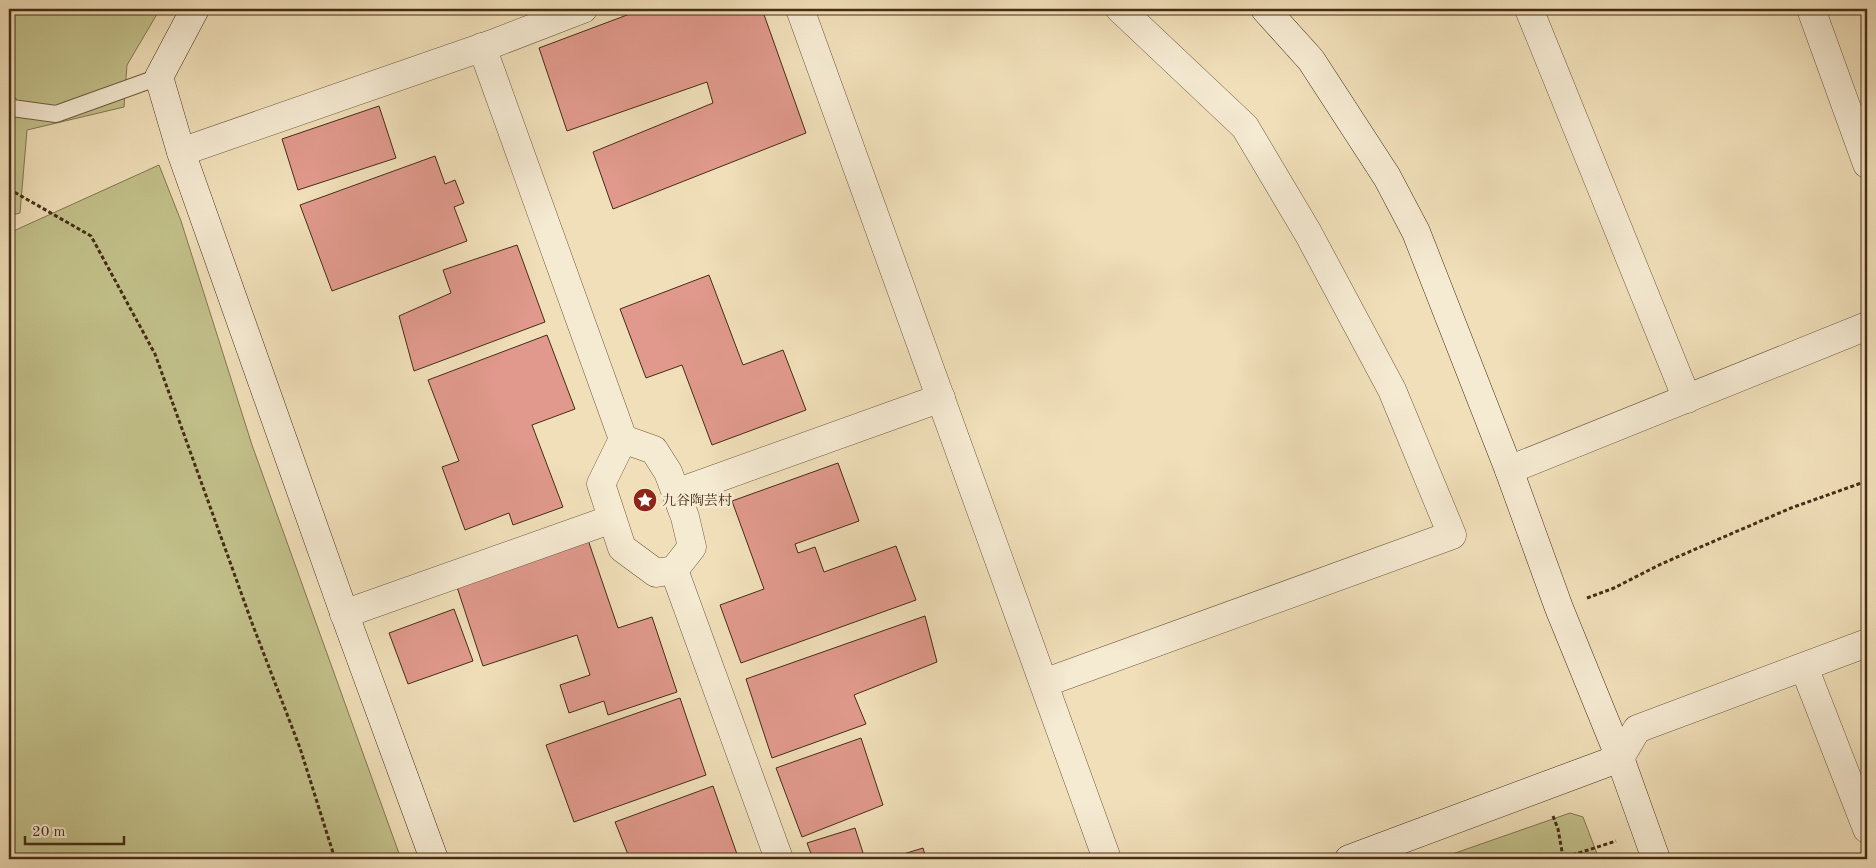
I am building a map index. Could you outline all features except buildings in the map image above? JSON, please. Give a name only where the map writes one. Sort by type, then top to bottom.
[{"type":"street","points":[[195,9],[159,76],[181,152],[344,614],[434,859]]},
{"type":"street","points":[[181,152],[482,47],[583,9]]},
{"type":"street","points":[[800,9],[1108,859]]},
{"type":"street","points":[[1044,683],[1452,535],[1392,390],[1308,233],[1245,127],[1120,9]]},
{"type":"street","points":[[1265,9],[1310,60],[1387,177],[1416,232],[1509,470],[1558,608],[1620,758],[1656,859]]},
{"type":"street","points":[[1529,9],[1687,399]]},
{"type":"street","points":[[1811,9],[1867,164]]},
{"type":"street","points":[[482,47],[623,439],[601,484],[622,548],[656,572],[674,570],[692,547],[685,517],[668,472],[654,450],[623,439]]},
{"type":"street","points":[[1509,470],[1867,326]]},
{"type":"street","points":[[676,493],[941,398]]},
{"type":"street","points":[[344,614],[612,519]]},
{"type":"street","points":[[674,570],[779,859]]},
{"type":"street","points":[[1348,859],[1620,758],[1636,729],[1867,644]]},
{"type":"street","points":[[1804,667],[1867,829]]},
{"type":"lane","points":[[9,104],[12,108],[56,114],[159,76]]},
{"type":"path","points":[[9,189],[91,236],[155,354],[252,623],[300,748],[335,859]]},
{"type":"path","points":[[1558,608],[1614,588],[1661,564],[1791,508],[1867,481]]},
{"type":"path","points":[[1543,787],[1558,829],[1562,858],[1585,852],[1645,830]]},
{"type":"shaded area","points":[[9,9],[160,9],[127,65],[124,107],[27,130],[20,213],[9,216]]},
{"type":"shaded area","points":[[159,165],[181,221],[252,445],[401,859],[9,859],[9,233]]},
{"type":"shaded area","points":[[1570,813],[1583,817],[1599,859],[1438,859]]},
{"type":"place","name":"九谷陶芸村","points":[[645,500]]}]
